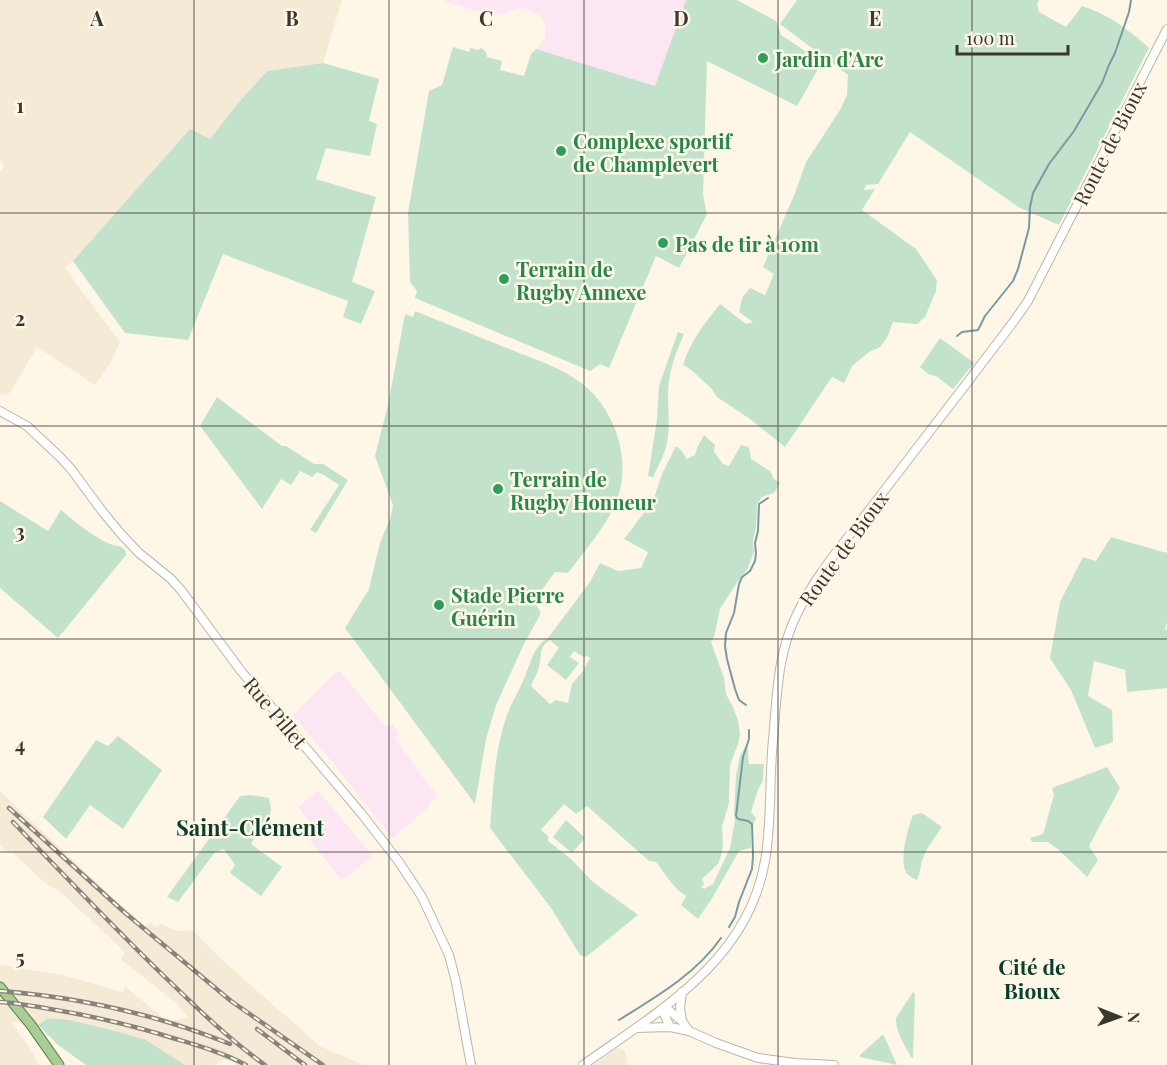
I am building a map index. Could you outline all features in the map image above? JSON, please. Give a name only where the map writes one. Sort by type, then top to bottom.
[{"type":"main road","name":"Route de Bioux","points":[[582,1065],[664,1008],[710,968],[735,936],[760,884],[767,846],[777,683],[783,652],[795,616],[836,553],[1028,301],[1167,29]]},
{"type":"main road","points":[[0,987],[59,1063]]},
{"type":"main road","points":[[682,992],[680,1006],[682,1021]]},
{"type":"main road","points":[[664,1008],[682,1021],[689,1031]]},
{"type":"main road","points":[[664,1008],[670,1027]]},
{"type":"main road","points":[[635,1028],[670,1027],[689,1031],[758,1058],[834,1065]]},
{"type":"street","name":"Rue Pillet","points":[[0,411],[27,426],[57,455],[71,469],[121,534],[170,578],[241,671],[361,813],[399,862],[422,897],[449,955],[471,1065]]},
{"type":"shaded area","points":[[0,0],[342,0],[323,63],[267,71],[210,139],[190,130],[65,268],[120,342],[111,362],[95,385],[37,347],[10,393],[0,395],[0,171],[4,166],[0,159]]},
{"type":"shaded area","points":[[445,0],[686,0],[655,86],[536,49],[545,38],[546,30],[540,16],[531,11],[521,8],[490,15]]},
{"type":"shaded area","points":[[339,670],[386,727],[392,724],[399,734],[395,738],[438,797],[392,838],[293,715]]},
{"type":"shaded area","points":[[319,790],[373,856],[342,880],[311,842],[308,829],[313,826],[298,807]]},
{"type":"shaded area","points":[[0,791],[137,921],[146,927],[149,923],[157,927],[161,923],[171,929],[192,930],[222,960],[320,1046],[363,1065],[236,1065],[231,1061],[223,1060],[214,1065],[185,1065],[146,1040],[70,1020],[48,1018],[38,1025],[11,1022],[39,1065],[0,1065],[0,965],[63,975],[123,992],[125,987],[164,1018],[174,1021],[188,1017],[174,1001],[121,960],[125,952],[104,932],[59,891],[45,883],[11,851],[8,853],[0,845]]},
{"type":"shaded area","points":[[617,1048],[625,1050],[628,1065],[593,1065]]},
{"type":"green space","name":"Complexe sportif de Champlevert","points":[[686,0],[737,0],[776,21],[781,35],[822,62],[797,106],[707,61],[703,195],[707,214],[679,268],[656,256],[609,368],[600,364],[590,371],[415,298],[417,291],[410,282],[408,213],[429,91],[442,85],[453,47],[469,52],[470,48],[479,50],[480,48],[485,51],[487,57],[502,61],[500,70],[524,76],[531,54],[536,49],[655,86]]},
{"type":"green space","points":[[797,0],[1039,0],[1037,4],[1039,12],[1066,27],[1082,6],[1118,23],[1149,48],[1059,225],[1020,208],[910,132],[878,184],[866,185],[864,190],[875,189],[862,210],[916,249],[937,280],[936,291],[925,317],[917,324],[893,322],[887,338],[880,347],[869,352],[852,366],[844,383],[832,377],[785,447],[750,419],[717,397],[711,388],[683,365],[694,340],[720,304],[746,324],[753,322],[739,312],[742,298],[750,288],[765,295],[774,274],[763,267],[806,162],[840,110],[847,95],[848,75],[780,24]]},
{"type":"green space","points":[[323,63],[379,79],[369,121],[377,124],[370,156],[326,148],[316,179],[376,197],[352,282],[375,291],[361,324],[343,317],[348,301],[223,254],[188,340],[125,333],[73,261],[190,129],[210,139],[267,71]]},
{"type":"green space","points":[[415,311],[550,365],[585,386],[596,396],[612,422],[618,437],[623,467],[618,497],[596,536],[568,573],[555,572],[534,601],[541,613],[496,705],[486,739],[475,804],[345,628],[369,589],[380,543],[391,516],[393,505],[375,456],[388,405],[405,314],[413,317]]},
{"type":"green space","points":[[678,332],[684,334],[669,380],[667,443],[653,477],[648,476],[657,420],[659,386]]},
{"type":"green space","points":[[940,338],[974,363],[953,389],[920,367]]},
{"type":"green space","points":[[217,397],[282,446],[286,446],[314,464],[323,464],[348,480],[316,533],[310,530],[339,485],[317,472],[312,477],[300,471],[291,485],[281,479],[262,509],[200,426]]},
{"type":"green space","points":[[704,435],[715,445],[714,452],[723,464],[729,466],[741,445],[749,447],[751,459],[770,471],[774,479],[780,483],[774,493],[762,497],[757,504],[754,552],[748,568],[720,609],[711,642],[724,678],[726,694],[738,720],[740,734],[730,765],[729,803],[722,827],[721,856],[718,864],[702,879],[704,884],[701,887],[704,889],[713,884],[730,848],[735,820],[736,775],[740,756],[747,744],[749,764],[764,764],[763,780],[751,812],[756,818],[751,830],[751,848],[739,851],[698,919],[681,905],[686,896],[673,885],[656,862],[649,861],[587,806],[576,814],[564,804],[541,830],[548,836],[548,841],[570,858],[593,882],[638,915],[586,957],[580,955],[551,908],[490,828],[502,731],[539,646],[548,638],[590,582],[600,563],[618,571],[641,568],[648,552],[624,539],[653,501],[662,474],[676,446],[687,459],[695,455]],"holes":[[[550,640],[559,648],[547,665],[566,680],[579,663],[570,657],[574,651],[590,658],[572,684],[568,703],[556,700],[550,704],[531,686],[539,668],[544,645]]]},
{"type":"green space","points":[[0,501],[48,531],[61,510],[98,538],[125,550],[126,555],[58,638],[0,588]]},
{"type":"green space","points":[[1111,537],[1167,553],[1165,630],[1167,630],[1167,688],[1127,692],[1125,670],[1094,661],[1088,696],[1112,710],[1113,742],[1095,748],[1071,690],[1050,658],[1060,602],[1083,557],[1096,561]]},
{"type":"green space","points":[[118,736],[162,770],[123,829],[90,805],[66,839],[43,817],[96,740],[108,746]]},
{"type":"green space","points":[[1107,767],[1120,788],[1089,846],[1098,860],[1087,877],[1048,842],[1032,842],[1030,838],[1043,834],[1054,795],[1052,788]]},
{"type":"green space","points":[[240,796],[269,798],[271,809],[267,829],[258,832],[251,844],[282,867],[261,896],[230,873],[235,865],[224,849],[215,852],[178,902],[167,897]]},
{"type":"green space","points":[[922,813],[942,827],[926,852],[917,880],[906,872],[903,859],[913,815]]},
{"type":"green space","points":[[566,820],[585,838],[572,853],[553,837]]},
{"type":"green space","points":[[913,992],[915,994],[913,1058],[901,1038],[896,1018]]},
{"type":"green space","points":[[48,1018],[70,1020],[146,1040],[185,1065],[86,1065],[58,1045],[38,1025]]},
{"type":"green space","points":[[882,1035],[884,1036],[897,1065],[860,1057]]},
{"type":"waterway","points":[[957,336],[962,332],[978,330],[985,316],[1013,281],[1029,228],[1033,193],[1049,164],[1074,131],[1102,83],[1115,53],[1131,0]]},
{"type":"waterway","points":[[746,705],[739,700],[735,689],[727,659],[726,633],[734,613],[739,584],[755,561],[759,504],[768,498]]},
{"type":"waterway","points":[[729,927],[735,917],[752,869],[752,824],[736,816],[743,757],[749,739],[749,730]]},
{"type":"waterway","points":[[619,1020],[687,974],[700,963],[721,938]]},
{"type":"railway","points":[[9,808],[124,912],[231,1001],[323,1065]]},
{"type":"railway","points":[[13,822],[109,922],[180,991],[227,1035],[265,1065]]},
{"type":"railway","points":[[0,991],[59,998],[117,1009],[175,1024],[230,1044]]},
{"type":"railway","points":[[0,1002],[98,1018],[161,1034],[211,1050],[246,1065]]},
{"type":"railway","points":[[257,1029],[305,1065]]},
{"type":"place","name":"Jardin d'Arc","points":[[763,58]]},
{"type":"place","name":"Complexe sportif de Champlevert","points":[[561,151]]},
{"type":"place","name":"Pas de tir à 10m","points":[[663,243]]},
{"type":"place","name":"Terrain de Rugby Annexe","points":[[504,279]]},
{"type":"place","name":"Terrain de Rugby Honneur","points":[[498,489]]},
{"type":"place","name":"Stade Pierre Guérin","points":[[439,605]]},
{"type":"district","name":"Saint-Clément","points":[[250,827]]},
{"type":"district","name":"Cité de Bioux","points":[[1032,978]]}]
